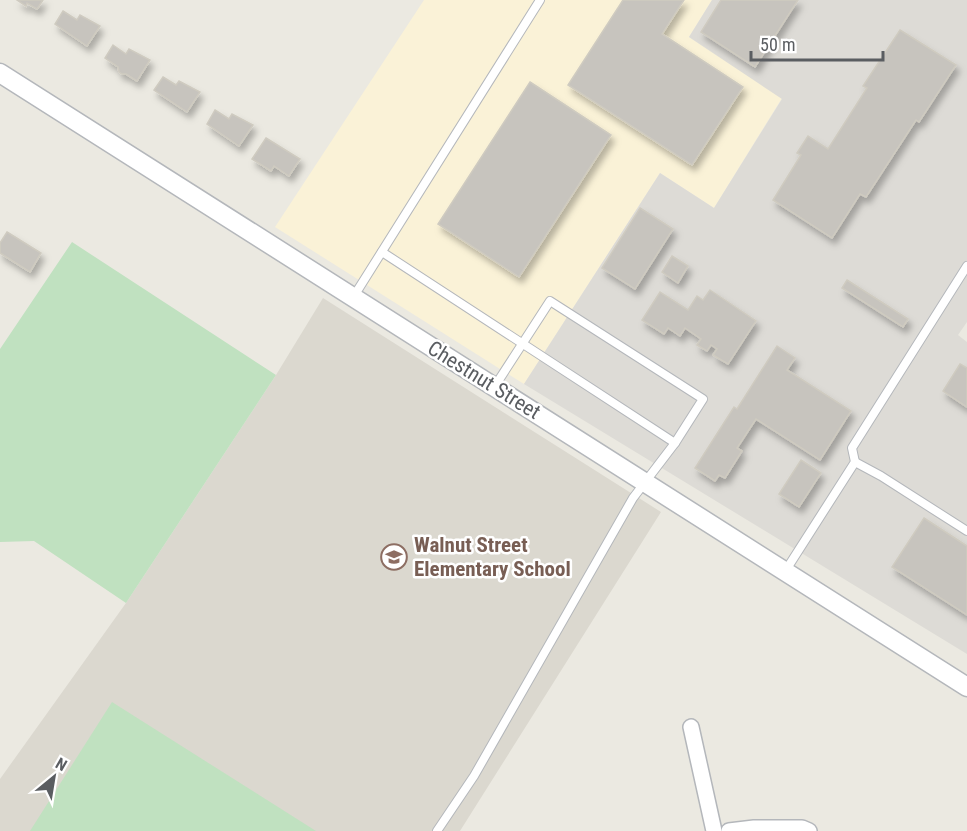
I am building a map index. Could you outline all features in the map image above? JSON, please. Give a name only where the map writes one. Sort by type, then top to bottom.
[{"type":"street","name":"Chestnut Street","points":[[0,73],[967,687]]},
{"type":"street","points":[[691,727],[714,831]]},
{"type":"street","points":[[729,831],[754,828],[802,828],[809,831]]},
{"type":"lane","points":[[354,298],[540,0]]},
{"type":"lane","points":[[382,252],[675,443]]},
{"type":"lane","points":[[785,572],[855,462],[852,448],[967,266]]},
{"type":"lane","points":[[437,831],[474,776],[633,498],[675,443],[703,399],[550,301],[495,386]]},
{"type":"lane","points":[[855,462],[967,531]]},
{"type":"shaded area","points":[[424,0],[712,0],[689,37],[782,98],[714,208],[660,173],[524,384],[275,227]]},
{"type":"shaded area","points":[[712,0],[967,0],[967,322],[958,335],[967,342],[967,654],[524,384],[660,173],[714,208],[782,99],[689,37]]},
{"type":"shaded area","name":"Walnut Street Elementary School","points":[[323,298],[661,512],[460,831],[0,831],[0,779],[126,603],[276,375]]},
{"type":"green space","points":[[72,242],[276,375],[126,603],[34,541],[0,542],[0,349]]},
{"type":"green space","points":[[112,702],[316,831],[30,831]]},
{"type":"building","points":[[17,0],[43,0],[37,9]]},
{"type":"building","points":[[623,0],[684,0],[662,34],[743,87],[692,165],[568,85]]},
{"type":"building","points":[[721,0],[798,0],[755,67],[701,32]]},
{"type":"building","points":[[63,11],[77,20],[80,15],[100,26],[87,46],[55,24]]},
{"type":"building","points":[[900,30],[956,65],[919,122],[916,120],[866,197],[860,194],[832,238],[773,200],[801,155],[797,153],[808,136],[828,149],[867,88],[863,86]]},
{"type":"building","points":[[113,45],[126,54],[129,49],[150,60],[137,81],[119,72],[118,67],[105,58]]},
{"type":"building","points":[[163,77],[176,85],[179,81],[200,92],[187,112],[154,90]]},
{"type":"building","points":[[530,82],[611,135],[519,277],[438,224]]},
{"type":"building","points":[[215,110],[229,119],[232,114],[253,125],[239,146],[207,124]]},
{"type":"building","points":[[266,138],[300,159],[289,176],[274,166],[271,171],[252,159]]},
{"type":"building","points":[[640,208],[673,229],[635,289],[602,268]]},
{"type":"building","points":[[7,232],[41,253],[30,272],[0,253],[0,243]]},
{"type":"building","points":[[672,256],[688,266],[678,283],[662,272]]},
{"type":"building","points":[[847,280],[908,319],[903,327],[842,288]]},
{"type":"building","points":[[710,290],[756,321],[728,364],[713,355],[717,349],[711,345],[707,351],[697,345],[701,339],[685,328],[680,336],[668,328],[664,334],[642,320],[660,292],[688,310],[697,296],[703,300]]},
{"type":"building","points":[[777,346],[795,358],[787,370],[851,411],[820,460],[756,419],[737,448],[742,451],[725,478],[719,475],[715,481],[695,468],[734,407],[737,409]]},
{"type":"building","points":[[960,364],[967,368],[967,407],[943,391]]},
{"type":"building","points":[[801,460],[821,473],[799,507],[779,494]]},
{"type":"building","points":[[924,518],[967,546],[967,615],[892,567]]},
{"type":"place","name":"Walnut Street Elementary School","points":[[394,557]]}]
